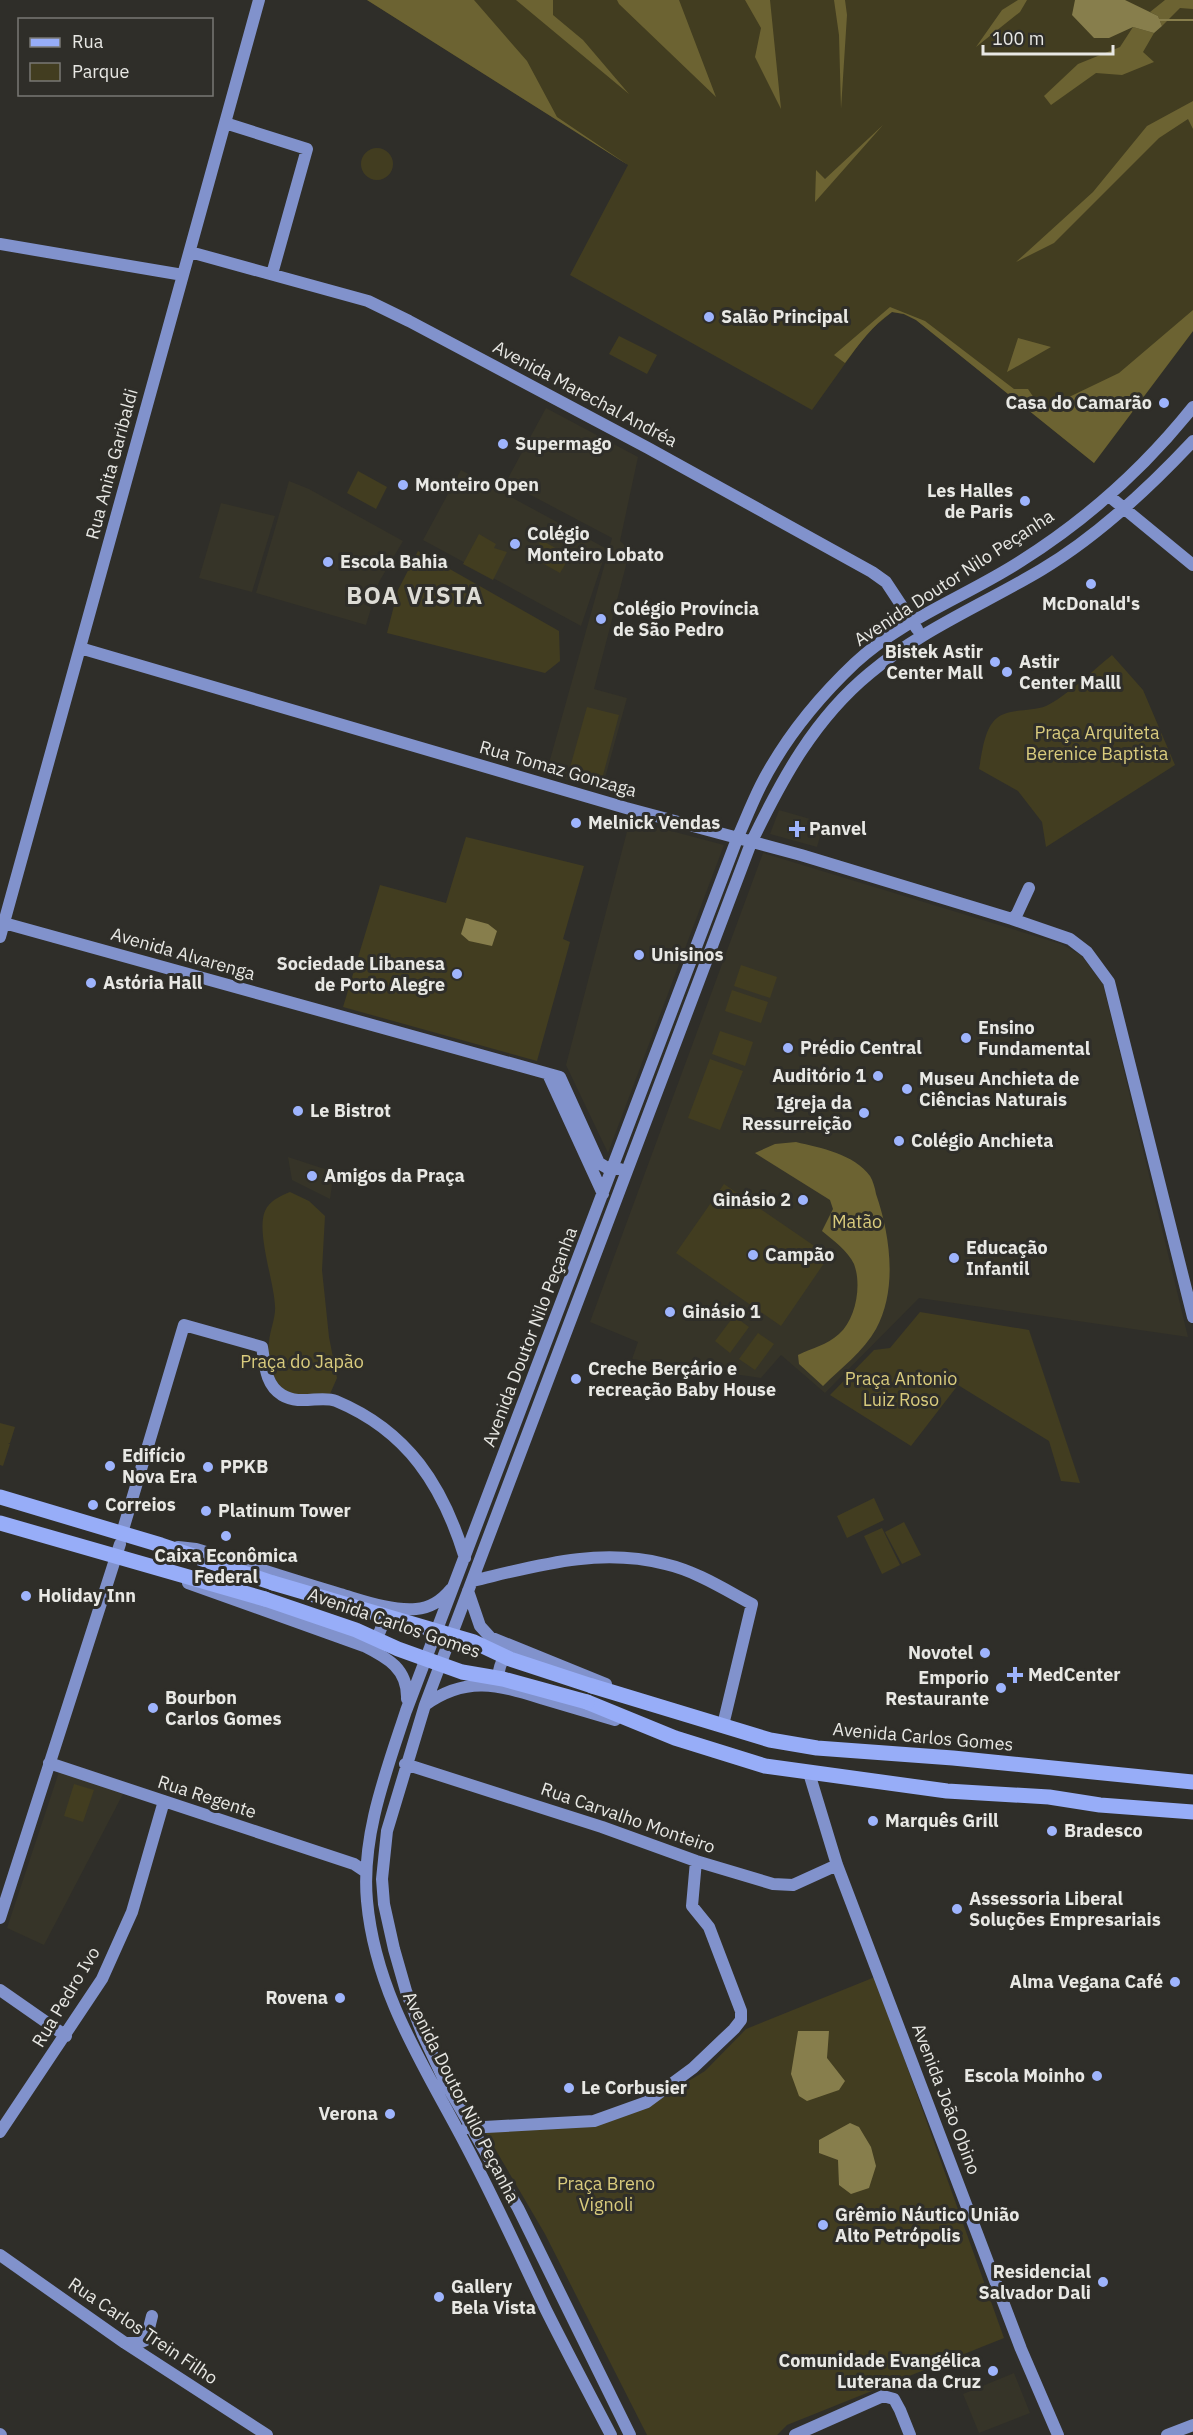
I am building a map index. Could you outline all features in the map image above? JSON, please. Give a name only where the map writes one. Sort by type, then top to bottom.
[{"type":"main road","name":"Avenida Carlos Gomes","points":[[0,1497],[119,1544],[151,1567],[265,1599],[356,1630],[398,1649],[462,1672],[503,1679],[587,1702],[656,1731],[765,1766],[947,1791],[1049,1797],[1193,1812]]},
{"type":"main road","name":"Avenida Carlos Gomes","points":[[0,1523],[119,1544],[161,1545],[363,1611],[431,1628],[474,1642],[510,1659],[770,1740],[816,1748],[953,1758],[1193,1782]]},
{"type":"street","name":"Rua Anita Garibaldi","points":[[0,937],[259,0]]},
{"type":"street","points":[[225,123],[307,149],[272,274]]},
{"type":"street","points":[[0,244],[183,275]]},
{"type":"street","name":"Avenida Marechal Andréa","points":[[190,252],[368,301],[409,321],[648,448],[872,572],[886,582],[922,636]]},
{"type":"street","name":"Avenida Doutor Nilo Peçanha","points":[[611,2435],[545,2308],[472,2157],[416,2055],[386,1989],[376,1959],[367,1901],[367,1867],[375,1813],[406,1711],[737,839],[762,784],[803,720],[856,662],[913,623],[1021,561],[1109,496],[1193,407]]},
{"type":"street","name":"Avenida Doutor Nilo Peçanha","points":[[630,2435],[518,2208],[445,2082],[406,1991],[384,1904],[382,1879],[387,1831],[405,1764],[425,1704],[751,843],[777,789],[812,734],[869,674],[922,636],[1042,570],[1082,543],[1124,508],[1193,441]]},
{"type":"street","points":[[1109,496],[1193,565]]},
{"type":"street","name":"Rua Tomaz Gonzaga","points":[[80,648],[737,839],[801,855],[1012,919],[1070,939],[1096,962],[1109,982],[1193,1317]]},
{"type":"street","points":[[1012,919],[1017,914],[1029,888]]},
{"type":"street","name":"Avenida Alvarenga","points":[[4,923],[554,1075]]},
{"type":"street","points":[[554,1075],[600,1162],[612,1170],[623,1168],[630,1161]]},
{"type":"street","points":[[554,1075],[574,1131],[603,1194]]},
{"type":"street","points":[[574,1131],[588,1138]]},
{"type":"street","points":[[0,1918],[119,1544],[184,1325],[262,1347],[266,1374],[272,1386],[283,1396],[305,1402],[333,1400],[364,1416],[407,1447],[424,1468],[454,1522],[465,1558]]},
{"type":"street","points":[[454,1522],[478,1523]]},
{"type":"street","name":"Avenida Carlos Gomes","points":[[161,1545],[196,1549],[376,1604],[403,1609],[429,1607],[443,1598],[455,1584]]},
{"type":"street","points":[[470,1586],[563,1560],[600,1556],[664,1563],[702,1578],[752,1604],[723,1725]]},
{"type":"street","name":"Avenida Carlos Gomes","points":[[151,1567],[260,1610],[364,1646],[386,1657],[402,1673],[407,1687],[406,1711]]},
{"type":"street","name":"Avenida Carlos Gomes","points":[[470,1586],[475,1617],[484,1632],[512,1647],[654,1704]]},
{"type":"street","points":[[364,1646],[380,1632],[383,1622],[376,1604]]},
{"type":"street","points":[[498,1685],[500,1664],[512,1647]]},
{"type":"street","name":"Avenida Carlos Gomes","points":[[425,1704],[451,1689],[463,1686],[498,1685],[656,1731]]},
{"type":"street","name":"Rua Regente","points":[[49,1763],[367,1867]]},
{"type":"street","name":"Rua Carvalho Monteiro","points":[[405,1764],[602,1827],[696,1862],[773,1884],[793,1885],[837,1865]]},
{"type":"street","name":"Avenida João Obino","points":[[808,1773],[837,1865],[1021,2349],[1058,2435]]},
{"type":"street","name":"Rua Pedro Ivo","points":[[0,2132],[102,1979],[132,1912],[164,1801]]},
{"type":"street","points":[[447,2111],[464,2127],[473,2128],[594,2121],[647,2102],[693,2068],[741,2020],[741,2011],[709,1927],[692,1906],[696,1862]]},
{"type":"street","points":[[0,1990],[66,2036]]},
{"type":"street","points":[[401,2021],[403,2015],[396,1996],[401,1991],[406,1991]]},
{"type":"street","name":"Rua Carlos Trein Filho","points":[[0,2255],[125,2343],[267,2435]]},
{"type":"street","points":[[125,2343],[139,2343],[146,2340],[152,2316]]},
{"type":"street","points":[[795,2435],[883,2396],[894,2399],[910,2435]]},
{"type":"street","points":[[1167,2435],[1193,2425]]},
{"type":"shaded area","points":[[1075,0],[1125,0],[1158,16],[1162,26],[1154,33],[1133,27],[1109,38],[1094,38],[1072,15]]},
{"type":"shaded area","name":"Colégio Província de São Pedro","points":[[546,408],[638,457],[620,541],[630,550],[594,689],[627,698],[602,789],[546,774],[612,538],[506,482]]},
{"type":"shaded area","name":"Colégio Monteiro Lobato","points":[[461,470],[607,549],[581,626],[423,540]]},
{"type":"shaded area","name":"Escola Bahia","points":[[289,481],[309,489],[403,541],[379,582],[366,625],[256,593]]},
{"type":"shaded area","points":[[221,503],[275,516],[252,592],[199,578]]},
{"type":"shaded area","name":"Panvel","points":[[779,810],[824,823],[817,847],[770,834]]},
{"type":"shaded area","name":"Unisinos","points":[[630,820],[724,845],[608,1153],[566,1065]]},
{"type":"shaded area","name":"Colégio Anchieta","points":[[763,853],[1061,944],[1081,955],[1103,984],[1188,1337],[919,1298],[825,1393],[781,1355],[761,1378],[632,1359],[638,1342],[590,1322]]},
{"type":"shaded area","points":[[466,918],[488,924],[497,931],[492,946],[469,941],[461,934]]},
{"type":"shaded area","name":"Amigos da Praça","points":[[288,1157],[334,1172],[330,1199],[292,1180]]},
{"type":"shaded area","points":[[59,1772],[123,1794],[44,1945],[7,1928]]},
{"type":"shaded area","points":[[798,2031],[829,2031],[827,2058],[845,2081],[839,2090],[807,2101],[799,2096],[791,2074]]},
{"type":"shaded area","points":[[850,2123],[859,2127],[871,2147],[876,2166],[869,2188],[851,2194],[839,2185],[838,2160],[819,2153],[819,2140]]},
{"type":"shaded area","points":[[1014,2373],[1030,2413],[979,2433],[963,2394]]},
{"type":"green space","points":[[367,0],[1193,0],[1193,331],[1094,463],[916,320],[903,314],[892,312],[867,333],[812,410],[570,275],[628,165]]},
{"type":"green space","points":[[367,0],[474,0],[527,61],[557,117],[628,165]]},
{"type":"green space","points":[[516,0],[553,0],[553,15],[583,40],[629,94]]},
{"type":"green space","points":[[617,0],[679,0],[716,97],[619,4]]},
{"type":"green space","points":[[745,0],[770,0],[781,109],[755,57],[761,28]]},
{"type":"green space","points":[[834,0],[845,0],[847,15],[841,109],[839,35]]},
{"type":"green space","points":[[1018,0],[1027,0],[1020,12],[976,47],[1002,10]]},
{"type":"green space","points":[[1165,0],[1193,0],[1193,9],[1180,8],[1162,26],[1158,16],[1150,12]]},
{"type":"green space","points":[[1133,27],[1154,33],[1143,52],[1154,62],[1122,75],[1096,73],[1051,105],[1044,96],[1078,64],[1120,47]]},
{"type":"green space","points":[[1193,101],[1193,129],[1188,119],[1159,138],[1054,243],[1016,262],[1093,192],[1147,126]]},
{"type":"green space","points":[[883,125],[815,202],[816,170],[825,179]]},
{"type":"green space","points":[[377,148],[388,153],[393,164],[388,175],[377,180],[366,175],[361,164],[366,153]]},
{"type":"green space","points":[[890,307],[925,321],[1014,389],[1028,389],[1042,410],[1119,373],[1193,310],[1193,331],[1094,463],[916,320],[904,314],[892,312],[885,317],[845,363],[834,355]]},
{"type":"green space","points":[[619,336],[657,355],[647,374],[609,354]]},
{"type":"green space","points":[[1018,338],[1051,347],[1007,372]]},
{"type":"green space","points":[[358,471],[387,487],[376,509],[347,493]]},
{"type":"green space","points":[[479,534],[496,544],[494,548],[507,552],[493,580],[463,564]]},
{"type":"green space","points":[[541,540],[570,556],[560,573],[535,559],[542,546],[539,544]]},
{"type":"green space","points":[[418,551],[559,631],[560,661],[545,673],[387,633],[398,590]]},
{"type":"green space","name":"Praça Arquiteta Berenice Baptista","points":[[1112,655],[1143,690],[1175,765],[1046,847],[1042,822],[1018,791],[979,769],[986,735],[997,718],[1014,711],[1046,706],[1071,690]]},
{"type":"green space","points":[[587,707],[619,715],[602,779],[569,771]]},
{"type":"green space","name":"Sociedade Libanesa de Porto Alegre","points":[[466,837],[584,866],[563,939],[570,942],[537,1061],[343,1007],[380,885],[446,903]]},
{"type":"green space","points":[[741,965],[777,977],[770,998],[734,986]]},
{"type":"green space","points":[[732,990],[768,1002],[761,1023],[725,1011]]},
{"type":"green space","points":[[720,1031],[753,1042],[745,1066],[712,1054]]},
{"type":"green space","points":[[710,1059],[743,1071],[720,1130],[688,1118]]},
{"type":"green space","name":"Matão","points":[[796,1142],[846,1157],[863,1168],[870,1176],[885,1226],[890,1262],[887,1297],[876,1329],[858,1352],[823,1386],[799,1364],[798,1355],[830,1341],[845,1328],[856,1301],[856,1272],[848,1255],[822,1231],[833,1209],[830,1200],[755,1153],[775,1144]]},
{"type":"green space","name":"Campão","points":[[724,1184],[829,1256],[781,1326],[676,1253]]},
{"type":"green space","name":"Praça do Japão","points":[[290,1192],[309,1201],[325,1216],[322,1270],[329,1337],[337,1378],[330,1394],[310,1398],[297,1396],[281,1387],[271,1371],[268,1352],[275,1306],[264,1244],[263,1220],[269,1204]]},
{"type":"green space","name":"Praça Antonio Luiz Roso","points":[[920,1312],[1029,1330],[1080,1483],[1061,1481],[1049,1441],[958,1385],[911,1446],[830,1395],[874,1350],[890,1348]]},
{"type":"green space","points":[[734,1316],[749,1327],[730,1353],[715,1341]]},
{"type":"green space","points":[[758,1333],[774,1344],[755,1370],[739,1359]]},
{"type":"green space","points":[[0,1423],[15,1427],[10,1443],[8,1443],[10,1444],[3,1466],[0,1465]]},
{"type":"green space","points":[[874,1498],[884,1520],[847,1538],[837,1516]]},
{"type":"green space","points":[[904,1522],[921,1555],[902,1564],[885,1532]]},
{"type":"green space","points":[[882,1528],[900,1565],[882,1574],[864,1536]]},
{"type":"green space","points":[[74,1784],[94,1790],[83,1822],[64,1816]]},
{"type":"green space","name":"Grêmio Náutico União Alto Petrópolis","points":[[875,1977],[1004,2338],[787,2425],[777,2435],[647,2435],[545,2234],[484,2130],[603,2123],[656,2101],[705,2071],[746,2029]]},
{"type":"waterway","points":[[1157,20],[1193,20]]},
{"type":"place","name":"Salão Principal","points":[[709,317]]},
{"type":"place","name":"Casa do Camarão","points":[[1164,403]]},
{"type":"place","name":"Supermago","points":[[503,444]]},
{"type":"place","name":"Monteiro Open","points":[[403,485]]},
{"type":"place","name":"Les Halles de Paris","points":[[1025,501]]},
{"type":"place","name":"Colégio Monteiro Lobato","points":[[515,544]]},
{"type":"place","name":"Escola Bahia","points":[[328,562]]},
{"type":"place","name":"McDonald's","points":[[1091,584]]},
{"type":"place","name":"Colégio Província de São Pedro","points":[[601,619]]},
{"type":"place","name":"Bistek Astir Center Mall","points":[[995,662]]},
{"type":"place","name":"Astir Center Malll","points":[[1007,672]]},
{"type":"place","name":"Melnick Vendas","points":[[576,823]]},
{"type":"place","name":"Panvel","points":[[797,829]]},
{"type":"place","name":"Unisinos","points":[[639,955]]},
{"type":"place","name":"Sociedade Libanesa de Porto Alegre","points":[[457,974]]},
{"type":"place","name":"Astória Hall","points":[[91,983]]},
{"type":"place","name":"Ensino Fundamental","points":[[966,1038]]},
{"type":"place","name":"Prédio Central","points":[[788,1048]]},
{"type":"place","name":"Auditório 1","points":[[878,1076]]},
{"type":"place","name":"Museu Anchieta de Ciências Naturais","points":[[907,1089]]},
{"type":"place","name":"Le Bistrot","points":[[298,1111]]},
{"type":"place","name":"Igreja da Ressurreição","points":[[864,1113]]},
{"type":"place","name":"Colégio Anchieta","points":[[899,1141]]},
{"type":"place","name":"Amigos da Praça","points":[[312,1176]]},
{"type":"place","name":"Ginásio 2","points":[[803,1200]]},
{"type":"place","name":"Campão","points":[[753,1255]]},
{"type":"place","name":"Educação Infantil","points":[[954,1258]]},
{"type":"place","name":"Ginásio 1","points":[[670,1312]]},
{"type":"place","name":"Creche Berçário e recreação Baby House","points":[[576,1379]]},
{"type":"place","name":"Edifício Nova Era","points":[[110,1466]]},
{"type":"place","name":"PPKB","points":[[208,1467]]},
{"type":"place","name":"Correios","points":[[93,1505]]},
{"type":"place","name":"Platinum Tower","points":[[206,1511]]},
{"type":"place","name":"Caixa Econômica Federal","points":[[226,1536]]},
{"type":"place","name":"Holiday Inn","points":[[26,1596]]},
{"type":"place","name":"Novotel","points":[[985,1653]]},
{"type":"place","name":"MedCenter","points":[[1015,1675]]},
{"type":"place","name":"Emporio Restaurante","points":[[1001,1688]]},
{"type":"place","name":"Bourbon Carlos Gomes","points":[[153,1708]]},
{"type":"place","name":"Marquês Grill","points":[[873,1821]]},
{"type":"place","name":"Bradesco","points":[[1052,1831]]},
{"type":"place","name":"Assessoria Liberal Soluções Empresariais","points":[[957,1909]]},
{"type":"place","name":"Alma Vegana Café","points":[[1175,1982]]},
{"type":"place","name":"Rovena","points":[[340,1998]]},
{"type":"place","name":"Escola Moinho","points":[[1097,2076]]},
{"type":"place","name":"Le Corbusier","points":[[569,2088]]},
{"type":"place","name":"Verona","points":[[390,2114]]},
{"type":"place","name":"Grêmio Náutico União Alto Petrópolis","points":[[823,2225]]},
{"type":"place","name":"Residencial Salvador Dali","points":[[1103,2282]]},
{"type":"place","name":"Gallery Bela Vista","points":[[439,2297]]},
{"type":"place","name":"Comunidade Evangélica Luterana da Cruz","points":[[993,2371]]},
{"type":"district","name":"BOA VISTA","points":[[415,596]]},
{"type":"park label","name":"Praça Breno Vignoli","points":[[606,2194]]}]
